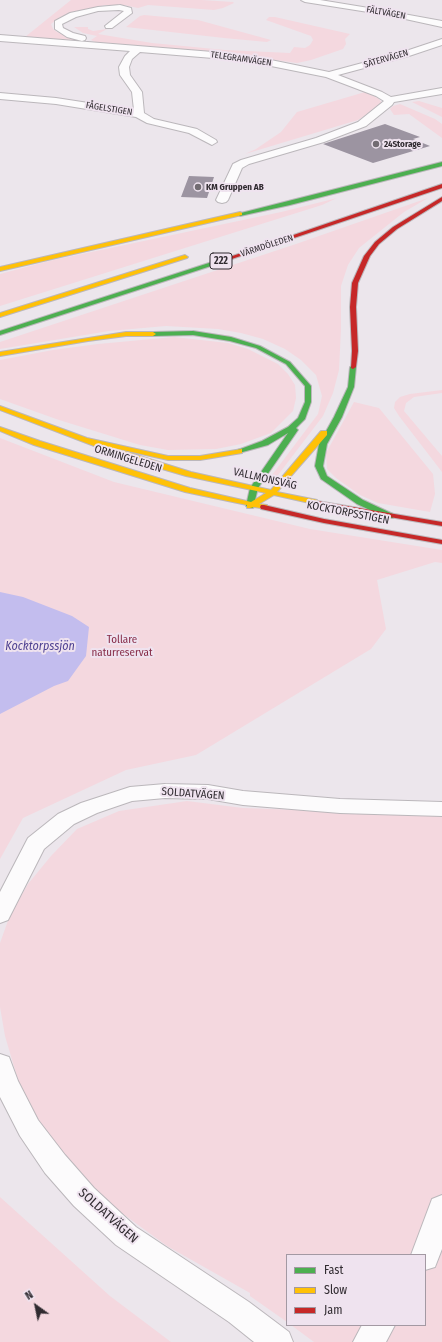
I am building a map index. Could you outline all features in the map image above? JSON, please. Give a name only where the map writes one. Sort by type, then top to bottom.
[{"type":"main road","points":[[0,269],[87,248],[288,204],[442,164]]},
{"type":"main road","points":[[413,181],[442,171]]},
{"type":"main road","name":"VÄRMDÖLEDEN","points":[[0,333],[267,246],[442,186]]},
{"type":"main road","points":[[390,516],[360,502],[324,477],[319,466],[323,444],[338,417],[351,387],[356,351],[353,307],[355,283],[367,256],[377,243],[395,228],[442,199]]},
{"type":"main road","name":"222","points":[[0,315],[196,253]]},
{"type":"main road","points":[[0,354],[80,340],[126,334],[193,332],[231,338],[258,347],[288,363],[308,386],[308,402],[301,420],[254,488],[250,506]]},
{"type":"main road","name":"ORMINGELEDEN","points":[[0,408],[87,440]]},
{"type":"main road","points":[[250,506],[272,493],[338,417]]},
{"type":"main road","points":[[87,440],[168,458],[200,458],[233,453],[265,444],[291,429],[301,420]]},
{"type":"main road","name":"ORMINGELEDEN","points":[[0,429],[37,443],[188,490],[250,506]]},
{"type":"main road","name":"VALLMONSVÄG","points":[[87,440],[139,459],[189,474],[272,493],[390,516],[442,524]]},
{"type":"main road","name":"KOCKTORPSSTIGEN","points":[[250,506],[442,542]]},
{"type":"street","name":"FÄLTVÄGEN","points":[[305,0],[387,13],[442,24]]},
{"type":"street","name":"TELEGRAMVÄGEN","points":[[88,45],[89,42],[87,40],[70,35],[59,29],[58,23],[73,15],[98,8],[120,7],[128,10],[128,13],[110,26]]},
{"type":"street","name":"TELEGRAMVÄGEN","points":[[0,38],[239,58],[329,75],[375,92],[389,100]]},
{"type":"street","name":"SÄTERVÄGEN","points":[[329,75],[406,54],[442,42]]},
{"type":"street","points":[[138,49],[128,58],[124,67],[125,75],[137,92],[139,114]]},
{"type":"street","points":[[222,200],[237,166],[259,157],[320,140],[362,124],[389,103],[389,100],[442,91]]},
{"type":"street","name":"FÅGELSTIGEN","points":[[0,96],[56,101],[139,114],[151,121],[193,131],[212,142]]},
{"type":"street","name":"SOLDATVÄGEN","points":[[0,914],[36,844],[66,819],[90,808],[130,794],[165,791],[208,792],[243,798],[340,806],[442,809]]},
{"type":"street","name":"SOLDATVÄGEN","points":[[0,1065],[6,1083],[29,1128],[55,1164],[84,1197],[126,1236],[239,1312],[278,1342]]},
{"type":"street","points":[[426,1254],[442,1208]]},
{"type":"street","points":[[368,1342],[379,1326]]},
{"type":"green space","points":[[71,0],[202,0],[234,3],[214,10],[148,5],[138,8],[124,5],[105,5],[60,17],[51,24],[53,29],[57,32],[81,41],[25,37]]},
{"type":"green space","points":[[144,15],[198,20],[271,40],[267,42],[126,27],[140,16]]},
{"type":"green space","points":[[269,17],[275,17],[350,34],[345,39],[346,44],[343,49],[311,60],[297,63],[218,52],[95,42],[91,40],[97,36],[83,33],[74,27],[88,27],[88,29],[93,31],[107,29],[98,34],[152,43],[225,50],[290,53],[294,47],[305,48],[310,45],[313,40],[311,36],[266,20]]},
{"type":"green space","points":[[365,92],[378,98],[383,104],[358,120],[245,154],[256,149],[281,132],[297,112]]},
{"type":"green space","points":[[419,101],[442,108],[442,117],[412,102]]},
{"type":"green space","points":[[400,104],[435,119],[442,124],[442,138],[409,114],[394,115],[390,109],[393,106]]},
{"type":"green space","points":[[337,198],[322,205],[0,306],[0,274],[49,261],[281,212]]},
{"type":"green space","points":[[428,198],[404,212],[359,248],[348,265],[341,286],[339,370],[333,393],[323,416],[275,479],[269,479],[318,414],[322,396],[316,375],[301,360],[285,349],[263,339],[241,333],[218,329],[166,326],[109,331],[0,349],[0,342],[296,244]]},
{"type":"green space","points":[[174,337],[228,343],[248,349],[278,364],[288,374],[295,385],[296,398],[293,411],[271,433],[241,444],[216,449],[168,450],[140,445],[59,420],[0,399],[0,360],[53,350],[98,344]]},
{"type":"green space","points":[[442,390],[442,393],[414,397],[406,403],[404,411],[442,456],[442,472],[394,408],[395,402],[400,397],[410,394]]},
{"type":"green space","points":[[354,402],[379,408],[433,474],[435,494],[430,512],[378,503],[360,495],[336,478],[327,469],[326,453]]},
{"type":"green space","name":"Tollare naturreservat","points":[[0,438],[114,482],[310,529],[442,550],[442,563],[435,562],[377,580],[386,629],[371,649],[196,755],[126,770],[23,818],[0,859]]},
{"type":"green space","points":[[187,801],[243,808],[442,815],[442,1342],[314,1342],[292,1326],[426,1326],[426,1254],[286,1254],[286,1321],[250,1296],[250,1293],[167,1246],[104,1200],[73,1168],[45,1131],[30,1106],[18,1080],[5,1036],[0,1007],[0,943],[10,915],[28,884],[51,856],[77,829],[119,811]]},
{"type":"green space","points":[[0,1197],[110,1296],[171,1342],[0,1342]]},
{"type":"water","name":"Kocktorpssjön","points":[[0,592],[23,597],[72,616],[89,627],[86,656],[68,681],[54,686],[0,714]]},
{"type":"building","name":"24Storage","points":[[385,124],[420,137],[413,139],[430,146],[373,163],[323,144]]},
{"type":"building","name":"KM Gruppen AB","points":[[189,176],[214,177],[207,198],[181,197]]},
{"type":"traffic: fast","points":[[240,214],[288,204],[442,164]]},
{"type":"traffic: fast","points":[[0,333],[215,263]]},
{"type":"traffic: fast","points":[[153,334],[193,333],[231,339],[258,347],[288,363],[308,386],[308,402],[301,419],[291,429],[265,443],[239,451]]},
{"type":"traffic: fast","points":[[353,367],[351,387],[338,417],[323,444],[319,466],[324,477],[339,488],[360,502],[390,516]]},
{"type":"traffic: fast","points":[[250,506],[254,488],[294,430]]},
{"type":"traffic: slow","points":[[0,269],[240,214]]},
{"type":"traffic: slow","points":[[0,315],[185,257]]},
{"type":"traffic: slow","points":[[0,354],[126,334],[153,334]]},
{"type":"traffic: slow","points":[[0,408],[131,457],[189,474],[314,502]]},
{"type":"traffic: slow","points":[[0,429],[37,443],[188,490],[264,507]]},
{"type":"traffic: slow","points":[[250,506],[272,493],[324,433]]},
{"type":"traffic: slow","points":[[87,440],[168,458],[200,458],[239,451]]},
{"type":"traffic: jam","points":[[215,263],[442,186]]},
{"type":"traffic: jam","points":[[353,367],[355,351],[353,307],[355,283],[367,256],[377,243],[395,228],[442,199]]},
{"type":"traffic: jam","points":[[314,502],[442,524]]},
{"type":"traffic: jam","points":[[264,507],[324,521],[442,542]]},
{"type":"place","name":"24Storage","points":[[376,144]]},
{"type":"place","name":"KM Gruppen AB","points":[[198,187]]}]
